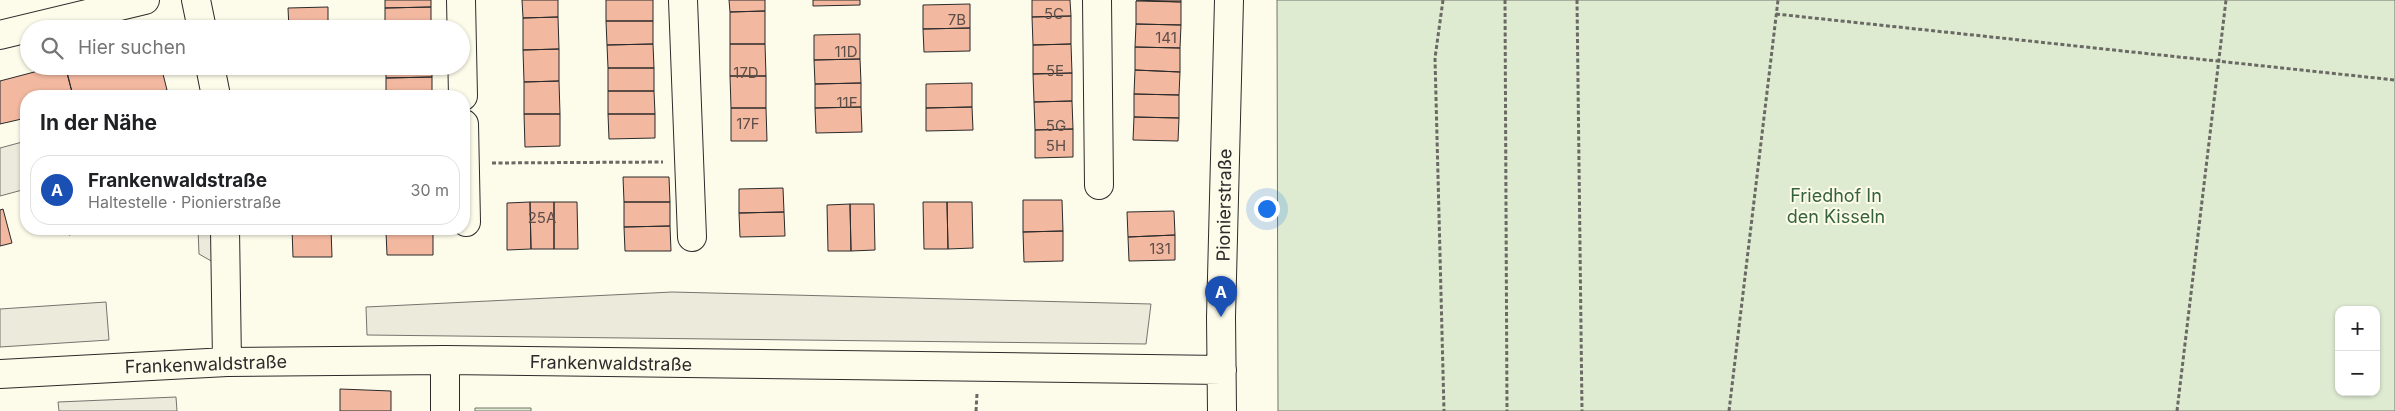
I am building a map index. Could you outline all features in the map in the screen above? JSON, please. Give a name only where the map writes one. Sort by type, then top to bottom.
[{"type":"street","points":[[62,20],[145,0]]},
{"type":"street","points":[[196,0],[200,20]]},
{"type":"street","points":[[461,0],[461,20]]},
{"type":"street","points":[[683,0],[692,237]]},
{"type":"street","points":[[1097,0],[1099,185]]},
{"type":"street","name":"Pionierstraße","points":[[1222,411],[1221,317],[1229,0]]},
{"type":"street","points":[[0,35],[20,30]]},
{"type":"street","points":[[212,75],[215,90]]},
{"type":"street","points":[[463,75],[463,90]]},
{"type":"street","points":[[225,235],[227,362]]},
{"type":"street","points":[[444,360],[445,411]]},
{"type":"street","name":"Frankenwaldstraße","points":[[0,374],[227,362],[444,360],[1222,370]]},
{"type":"path","points":[[1443,0],[1435,58],[1444,411]]},
{"type":"path","points":[[1505,0],[1506,411]]},
{"type":"path","points":[[1577,0],[1582,411]]},
{"type":"path","points":[[1729,411],[1778,0]]},
{"type":"path","points":[[2176,411],[2226,0]]},
{"type":"path","points":[[1776,14],[2395,80]]},
{"type":"path","points":[[470,164],[689,162]]},
{"type":"path","points":[[976,411],[978,387]]},
{"type":"green space","name":"Friedhof In den Kisseln","points":[[1277,0],[2395,0],[2395,411],[1278,411]]},
{"type":"green space","points":[[475,408],[531,408],[531,411],[475,411]]},
{"type":"shaded area","points":[[20,143],[20,191],[0,196],[0,148]]},
{"type":"shaded area","points":[[198,235],[212,235],[213,262],[199,254]]},
{"type":"shaded area","points":[[672,292],[1151,304],[1146,344],[367,335],[366,307]]},
{"type":"shaded area","points":[[106,302],[109,340],[0,347],[0,309]]},
{"type":"shaded area","points":[[176,397],[177,411],[59,411],[58,402]]},
{"type":"building","points":[[385,0],[431,0],[431,7],[385,8]]},
{"type":"building","points":[[522,0],[558,0],[558,17],[523,18]]},
{"type":"building","points":[[606,0],[653,0],[653,21],[606,21]]},
{"type":"building","points":[[729,0],[765,0],[765,11],[730,12]]},
{"type":"building","points":[[813,0],[860,0],[860,5],[813,6]]},
{"type":"building","points":[[1032,0],[1070,0],[1071,16],[1032,17]]},
{"type":"building","points":[[1136,0],[1181,0],[1181,2]]},
{"type":"building","points":[[1136,1],[1181,2],[1181,25],[1136,24]]},
{"type":"building","points":[[970,4],[970,28],[923,29],[923,5]]},
{"type":"building","points":[[328,7],[328,20],[289,20],[288,8]]},
{"type":"building","points":[[431,7],[431,20],[385,20],[385,8]]},
{"type":"building","points":[[765,11],[765,44],[730,44],[730,12]]},
{"type":"building","points":[[1071,16],[1071,44],[1033,45],[1032,17]]},
{"type":"building","points":[[558,17],[559,49],[523,50],[523,18]]},
{"type":"building","points":[[606,21],[653,21],[653,44],[607,45]]},
{"type":"building","points":[[1136,24],[1181,25],[1180,48],[1135,47]]},
{"type":"building","points":[[970,28],[970,51],[924,52],[923,29]]},
{"type":"building","points":[[860,34],[860,59],[814,60],[814,35]]},
{"type":"building","points":[[653,44],[654,68],[608,68],[607,45]]},
{"type":"building","points":[[730,44],[765,44],[766,76],[730,76]]},
{"type":"building","points":[[1071,44],[1072,73],[1033,74],[1033,45]]},
{"type":"building","points":[[1135,47],[1180,48],[1180,72],[1135,70]]},
{"type":"building","points":[[559,49],[559,81],[524,82],[523,50]]},
{"type":"building","points":[[860,59],[861,83],[815,84],[814,60]]},
{"type":"building","points":[[608,68],[654,68],[654,91],[608,91]]},
{"type":"building","points":[[1135,70],[1180,72],[1179,95],[1134,94]]},
{"type":"building","points":[[1072,73],[1072,101],[1034,102],[1033,74]]},
{"type":"building","points":[[23,75],[67,75],[71,90],[20,90],[20,119],[0,124],[0,81]]},
{"type":"building","points":[[68,75],[163,75],[167,90],[72,90]]},
{"type":"building","points":[[386,75],[432,75],[432,77],[386,78]]},
{"type":"building","points":[[730,76],[766,76],[766,108],[731,108]]},
{"type":"building","points":[[432,77],[432,90],[386,90],[386,78]]},
{"type":"building","points":[[559,81],[560,114],[524,114],[524,82]]},
{"type":"building","points":[[861,83],[861,107],[815,108],[815,84]]},
{"type":"building","points":[[972,83],[972,107],[926,108],[926,84]]},
{"type":"building","points":[[608,91],[654,91],[655,114],[608,114]]},
{"type":"building","points":[[1134,94],[1179,95],[1179,118],[1134,117]]},
{"type":"building","points":[[1072,101],[1073,129],[1035,130],[1034,102]]},
{"type":"building","points":[[861,107],[862,132],[816,133],[815,108]]},
{"type":"building","points":[[972,107],[973,130],[926,131],[926,108]]},
{"type":"building","points":[[731,108],[766,108],[767,141],[731,141]]},
{"type":"building","points":[[524,114],[560,114],[560,146],[525,147]]},
{"type":"building","points":[[608,114],[655,114],[655,138],[609,139]]},
{"type":"building","points":[[1134,117],[1179,118],[1178,141],[1133,140]]},
{"type":"building","points":[[1073,129],[1073,157],[1035,158],[1035,130]]},
{"type":"building","points":[[623,177],[669,177],[670,202],[624,202]]},
{"type":"building","points":[[783,188],[784,212],[739,213],[739,189]]},
{"type":"building","points":[[1023,200],[1062,200],[1063,231],[1023,232]]},
{"type":"building","points":[[530,202],[554,202],[554,249],[531,249]]},
{"type":"building","points":[[530,202],[531,249],[507,250],[507,203]]},
{"type":"building","points":[[554,202],[577,202],[578,249],[554,249]]},
{"type":"building","points":[[624,202],[670,202],[670,226],[624,227]]},
{"type":"building","points":[[923,202],[947,202],[948,249],[924,249]]},
{"type":"building","points":[[947,202],[972,202],[973,248],[948,249]]},
{"type":"building","points":[[850,204],[874,204],[875,250],[851,251]]},
{"type":"building","points":[[850,204],[851,251],[828,251],[827,205]]},
{"type":"building","points":[[3,209],[12,243],[0,246],[0,210]]},
{"type":"building","points":[[1174,211],[1175,235],[1128,237],[1127,212]]},
{"type":"building","points":[[784,212],[785,236],[740,237],[739,213]]},
{"type":"building","points":[[670,226],[671,251],[625,251],[624,227]]},
{"type":"building","points":[[1063,231],[1063,261],[1024,262],[1023,232]]},
{"type":"building","points":[[292,235],[331,235],[332,257],[293,257]]},
{"type":"building","points":[[386,235],[433,235],[433,255],[387,255]]},
{"type":"building","points":[[1175,235],[1175,260],[1129,261],[1128,237]]},
{"type":"building","points":[[340,389],[391,391],[391,411],[340,411]]},
{"type":"place","name":"Frankenwaldstraße","points":[[1221,317]]}]
